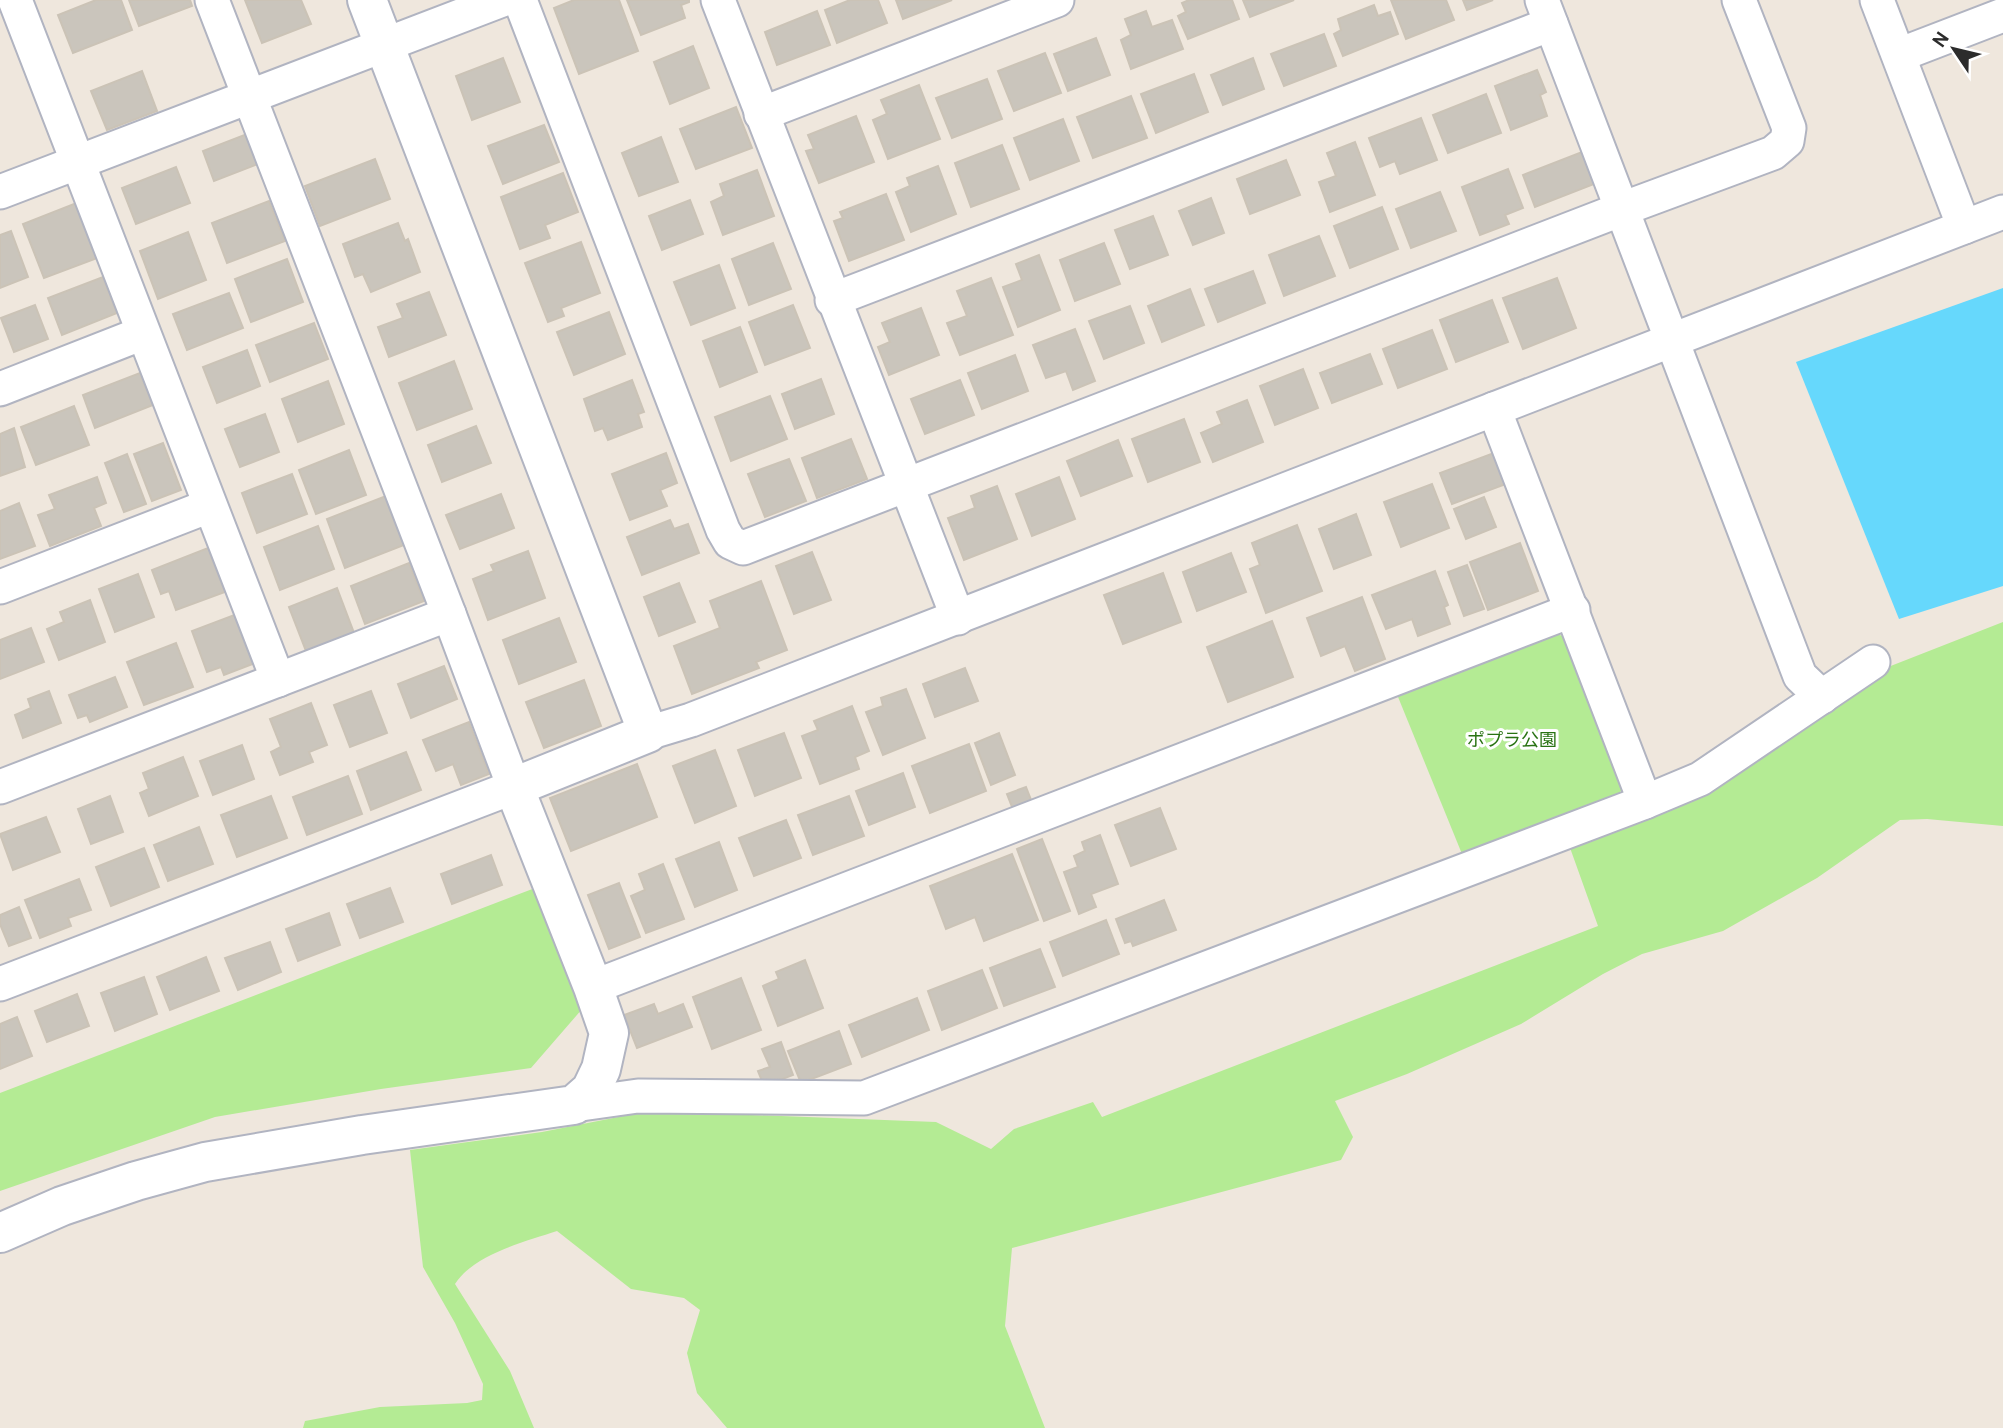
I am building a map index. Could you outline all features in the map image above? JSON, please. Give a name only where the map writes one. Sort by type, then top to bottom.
[{"type":"street","points":[[15,0],[278,680]]},
{"type":"street","points":[[212,0],[609,1033],[601,1069],[591,1090],[574,1105]]},
{"type":"street","points":[[367,0],[648,733]]},
{"type":"street","points":[[0,191],[502,0]]},
{"type":"street","points":[[520,0],[723,530],[730,542],[739,547],[748,547],[1773,153],[1787,141],[1789,128],[1739,0]]},
{"type":"street","points":[[718,0],[832,300],[958,618]]},
{"type":"street","points":[[761,114],[1057,0]]},
{"type":"street","points":[[1877,0],[1964,227]]},
{"type":"street","points":[[832,300],[1547,12],[1800,676],[1822,697]]},
{"type":"street","points":[[1899,55],[2003,15]]},
{"type":"street","points":[[0,984],[648,733],[691,720],[958,618],[2003,212]]},
{"type":"street","points":[[0,389],[143,333]]},
{"type":"street","points":[[1494,409],[1645,802]]},
{"type":"street","points":[[0,587],[209,506]]},
{"type":"street","points":[[593,987],[1573,610]]},
{"type":"street","points":[[0,787],[449,614]]},
{"type":"street","points":[[0,1233],[62,1206],[136,1181],[205,1162],[362,1135],[638,1096],[864,1098],[1700,779],[1873,662]]},
{"type":"green space","points":[[2003,622],[2003,826],[1927,819],[1900,820],[1817,878],[1723,931],[1642,954],[1603,974],[1521,1024],[1407,1074],[1335,1101],[1353,1137],[1341,1160],[1012,1248],[1005,1326],[1045,1428],[727,1428],[697,1393],[687,1353],[700,1310],[684,1298],[631,1289],[557,1231],[487,1257],[463,1274],[455,1284],[510,1371],[534,1428],[303,1428],[305,1421],[380,1407],[482,1400],[483,1384],[455,1323],[423,1267],[410,1150],[542,1132],[649,1111],[936,1122],[991,1149],[1014,1129],[1093,1102],[1102,1117],[1598,926],[1569,845],[1883,669]]},
{"type":"green space","name":"ポプラ公園","points":[[1553,632],[1567,638],[1623,789],[1618,794],[1462,854],[1396,692]]},
{"type":"green space","points":[[535,888],[583,1008],[531,1068],[381,1089],[215,1117],[0,1191],[0,1093]]},
{"type":"water","points":[[2003,288],[2003,586],[1899,619],[1796,362]]},
{"type":"building","points":[[96,0],[121,0],[132,30],[73,53],[58,15]]},
{"type":"building","points":[[129,0],[190,0],[192,6],[139,26]]},
{"type":"building","points":[[245,0],[301,0],[311,24],[262,43]]},
{"type":"building","points":[[574,0],[619,0],[638,51],[579,74],[554,8]]},
{"type":"building","points":[[627,0],[689,2],[681,5],[685,18],[641,35]]},
{"type":"building","points":[[850,0],[878,0],[887,23],[837,43],[825,10]]},
{"type":"building","points":[[896,0],[952,0],[903,19]]},
{"type":"building","points":[[1189,0],[1232,0],[1239,19],[1188,39],[1178,16],[1186,12],[1182,3]]},
{"type":"building","points":[[1243,0],[1294,0],[1250,17]]},
{"type":"building","points":[[1391,0],[1446,0],[1454,20],[1406,39]]},
{"type":"building","points":[[1463,0],[1493,0],[1467,10]]},
{"type":"building","points":[[1374,5],[1378,16],[1390,12],[1398,34],[1343,56],[1334,34],[1341,30],[1338,19]]},
{"type":"building","points":[[817,11],[830,45],[777,65],[765,32]]},
{"type":"building","points":[[1146,11],[1152,27],[1172,20],[1183,49],[1131,69],[1121,40],[1131,35],[1125,19]]},
{"type":"building","points":[[1324,34],[1336,66],[1284,86],[1271,54]]},
{"type":"building","points":[[1096,38],[1110,75],[1068,91],[1054,54]]},
{"type":"building","points":[[693,46],[709,88],[670,104],[654,62]]},
{"type":"building","points":[[1045,53],[1061,93],[1014,111],[998,71]]},
{"type":"building","points":[[503,58],[520,102],[472,120],[456,76]]},
{"type":"building","points":[[1253,58],[1264,89],[1223,105],[1211,75]]},
{"type":"building","points":[[1537,70],[1546,92],[1540,95],[1547,116],[1511,130],[1495,86]]},
{"type":"building","points":[[142,71],[157,111],[107,130],[91,91]]},
{"type":"building","points":[[1194,74],[1208,112],[1156,133],[1141,94]]},
{"type":"building","points":[[987,79],[1002,119],[952,138],[936,98]]},
{"type":"building","points":[[919,85],[940,139],[888,159],[873,120],[887,114],[881,100]]},
{"type":"building","points":[[1486,94],[1501,133],[1448,153],[1433,115]]},
{"type":"building","points":[[1131,96],[1147,138],[1093,158],[1077,117]]},
{"type":"building","points":[[736,107],[752,148],[696,169],[680,129]]},
{"type":"building","points":[[856,116],[874,162],[819,183],[806,151],[814,149],[808,135]]},
{"type":"building","points":[[1421,118],[1437,160],[1400,174],[1395,161],[1380,167],[1369,138]]},
{"type":"building","points":[[1063,119],[1079,161],[1030,180],[1014,138]]},
{"type":"building","points":[[544,125],[559,162],[503,184],[488,146]]},
{"type":"building","points":[[247,134],[258,164],[214,181],[203,151]]},
{"type":"building","points":[[661,137],[678,182],[639,196],[622,153]]},
{"type":"building","points":[[1355,142],[1375,195],[1330,212],[1319,182],[1336,176],[1327,153]]},
{"type":"building","points":[[1002,145],[1019,189],[971,207],[955,163]]},
{"type":"building","points":[[1582,152],[1594,184],[1535,207],[1523,175]]},
{"type":"building","points":[[375,159],[390,199],[320,226],[305,186]]},
{"type":"building","points":[[1286,160],[1300,195],[1250,214],[1237,179]]},
{"type":"building","points":[[938,166],[956,214],[911,232],[896,192],[910,186],[907,178]]},
{"type":"building","points":[[176,167],[190,203],[136,224],[122,188]]},
{"type":"building","points":[[1508,169],[1523,208],[1505,215],[1509,224],[1480,235],[1462,187]]},
{"type":"building","points":[[757,170],[774,216],[723,235],[711,202],[724,196],[720,184]]},
{"type":"building","points":[[563,173],[578,212],[545,225],[550,238],[520,249],[501,197]]},
{"type":"building","points":[[1440,192],[1456,231],[1411,248],[1396,209]]},
{"type":"building","points":[[886,194],[904,240],[849,261],[834,221],[843,218],[840,212]]},
{"type":"building","points":[[1211,198],[1224,233],[1193,245],[1179,211]]},
{"type":"building","points":[[690,200],[703,234],[662,250],[649,216]]},
{"type":"building","points":[[269,201],[285,241],[227,263],[212,223]]},
{"type":"building","points":[[79,202],[100,257],[44,278],[23,224]]},
{"type":"building","points":[[1382,207],[1398,249],[1350,268],[1334,226]]},
{"type":"building","points":[[1153,216],[1168,255],[1130,269],[1115,230]]},
{"type":"building","points":[[398,223],[405,241],[408,239],[420,272],[371,292],[363,274],[355,277],[343,244]]},
{"type":"building","points":[[11,231],[28,277],[0,288],[0,235]]},
{"type":"building","points":[[188,232],[206,280],[158,299],[140,251]]},
{"type":"building","points":[[1319,236],[1335,276],[1284,296],[1269,255]]},
{"type":"building","points":[[581,242],[600,293],[561,308],[564,316],[548,322],[525,263]]},
{"type":"building","points":[[773,243],[791,289],[749,305],[732,259]]},
{"type":"building","points":[[1104,243],[1120,284],[1075,301],[1060,260]]},
{"type":"building","points":[[1039,255],[1060,310],[1018,327],[1003,287],[1022,280],[1016,264]]},
{"type":"building","points":[[287,259],[303,302],[251,322],[235,279]]},
{"type":"building","points":[[719,265],[735,308],[691,325],[674,282]]},
{"type":"building","points":[[1253,271],[1265,303],[1218,322],[1205,289]]},
{"type":"building","points":[[103,277],[117,313],[62,335],[48,298]]},
{"type":"building","points":[[991,278],[1013,335],[960,355],[947,323],[967,316],[957,291]]},
{"type":"building","points":[[1557,278],[1576,328],[1523,349],[1503,298]]},
{"type":"building","points":[[1190,289],[1204,325],[1162,342],[1148,306]]},
{"type":"building","points":[[429,292],[446,335],[389,357],[378,327],[403,318],[397,304]]},
{"type":"building","points":[[229,293],[243,328],[187,350],[173,314]]},
{"type":"building","points":[[1492,300],[1508,342],[1456,362],[1440,320]]},
{"type":"building","points":[[35,305],[48,339],[14,352],[1,318]]},
{"type":"building","points":[[793,305],[810,348],[765,365],[749,322]]},
{"type":"building","points":[[1130,306],[1144,343],[1104,359],[1089,321]]},
{"type":"building","points":[[921,308],[939,355],[889,375],[878,347],[890,342],[882,323]]},
{"type":"building","points":[[609,312],[625,354],[574,375],[557,332]]},
{"type":"building","points":[[314,323],[328,359],[270,382],[256,345]]},
{"type":"building","points":[[740,327],[757,372],[720,387],[703,341]]},
{"type":"building","points":[[1075,329],[1095,381],[1073,390],[1066,371],[1046,378],[1033,345]]},
{"type":"building","points":[[1432,330],[1447,369],[1398,388],[1383,349]]},
{"type":"building","points":[[247,350],[260,386],[217,403],[203,367]]},
{"type":"building","points":[[1370,354],[1382,384],[1332,403],[1320,373]]},
{"type":"building","points":[[1015,355],[1028,391],[982,409],[968,373]]},
{"type":"building","points":[[454,361],[472,409],[417,430],[399,383]]},
{"type":"building","points":[[1303,369],[1318,408],[1275,425],[1260,386]]},
{"type":"building","points":[[140,373],[153,405],[95,428],[83,395]]},
{"type":"building","points":[[821,379],[834,414],[795,429],[782,394]]},
{"type":"building","points":[[632,380],[644,412],[638,414],[642,427],[608,440],[603,428],[595,431],[584,399]]},
{"type":"building","points":[[960,380],[974,415],[925,434],[911,399]]},
{"type":"building","points":[[328,381],[344,424],[298,442],[282,399]]},
{"type":"building","points":[[770,396],[787,439],[731,461],[715,417]]},
{"type":"building","points":[[1247,400],[1263,442],[1213,462],[1201,433],[1222,424],[1217,412]]},
{"type":"building","points":[[74,406],[89,445],[36,465],[21,427]]},
{"type":"building","points":[[265,414],[279,452],[240,467],[225,429]]},
{"type":"building","points":[[1184,419],[1200,462],[1148,482],[1132,439]]},
{"type":"building","points":[[476,426],[491,463],[442,482],[428,445]]},
{"type":"building","points":[[14,428],[25,467],[0,476],[0,434]]},
{"type":"building","points":[[851,439],[867,479],[817,498],[802,458]]},
{"type":"building","points":[[1118,440],[1132,476],[1081,496],[1067,461]]},
{"type":"building","points":[[163,443],[181,490],[152,501],[134,454]]},
{"type":"building","points":[[349,450],[366,495],[316,514],[299,470]]},
{"type":"building","points":[[666,453],[677,483],[660,490],[667,506],[630,520],[612,474]]},
{"type":"building","points":[[1494,453],[1506,484],[1452,504],[1440,473]]},
{"type":"building","points":[[127,454],[146,504],[124,512],[105,463]]},
{"type":"building","points":[[789,459],[806,501],[765,517],[748,474]]},
{"type":"building","points":[[292,474],[307,514],[257,533],[242,493]]},
{"type":"building","points":[[97,477],[106,503],[94,508],[101,526],[50,546],[38,515],[55,509],[49,495]]},
{"type":"building","points":[[1059,477],[1075,519],[1032,536],[1016,494]]},
{"type":"building","points":[[1432,484],[1449,528],[1401,547],[1384,502]]},
{"type":"building","points":[[997,486],[1017,539],[964,560],[948,518],[975,508],[971,496]]},
{"type":"building","points":[[501,494],[514,528],[460,549],[446,515]]},
{"type":"building","points":[[386,496],[404,545],[345,568],[327,519]]},
{"type":"building","points":[[1484,497],[1496,527],[1466,539],[1454,509]]},
{"type":"building","points":[[19,503],[35,546],[0,559],[0,511]]},
{"type":"building","points":[[1356,514],[1371,555],[1334,569],[1319,529]]},
{"type":"building","points":[[670,520],[674,529],[688,524],[699,553],[642,575],[627,537]]},
{"type":"building","points":[[1297,525],[1322,591],[1266,613],[1250,569],[1260,565],[1252,543]]},
{"type":"building","points":[[318,526],[334,569],[280,590],[264,547]]},
{"type":"building","points":[[1520,543],[1538,591],[1488,610],[1470,562]]},
{"type":"building","points":[[208,548],[225,592],[176,610],[169,591],[161,594],[152,570]]},
{"type":"building","points":[[528,551],[545,598],[488,620],[473,579],[494,571],[491,565]]},
{"type":"building","points":[[812,552],[831,600],[794,614],[776,566]]},
{"type":"building","points":[[1231,553],[1246,592],[1197,611],[1183,572]]},
{"type":"building","points":[[409,563],[424,601],[365,624],[351,586]]},
{"type":"building","points":[[1467,565],[1484,609],[1464,616],[1448,572]]},
{"type":"building","points":[[1435,571],[1448,605],[1444,607],[1450,624],[1418,636],[1412,619],[1386,629],[1372,595]]},
{"type":"building","points":[[1163,573],[1181,622],[1123,644],[1104,595]]},
{"type":"building","points":[[138,574],[154,617],[115,632],[99,589]]},
{"type":"building","points":[[761,581],[787,650],[756,662],[759,668],[692,694],[674,646],[720,628],[710,601]]},
{"type":"building","points":[[679,583],[695,622],[659,636],[644,597]]},
{"type":"building","points":[[337,588],[354,633],[306,651],[289,607]]},
{"type":"building","points":[[1362,597],[1385,659],[1355,671],[1345,646],[1321,656],[1307,618]]},
{"type":"building","points":[[90,600],[105,642],[59,660],[47,629],[64,622],[60,612]]},
{"type":"building","points":[[237,614],[255,663],[224,675],[221,667],[207,672],[192,631]]},
{"type":"building","points":[[559,618],[576,662],[519,684],[503,640]]},
{"type":"building","points":[[1272,621],[1293,677],[1228,702],[1207,647]]},
{"type":"building","points":[[31,628],[44,662],[0,679],[0,640]]},
{"type":"building","points":[[176,643],[193,687],[144,705],[127,662]]},
{"type":"building","points":[[444,666],[457,699],[411,718],[398,684]]},
{"type":"building","points":[[965,668],[978,701],[935,717],[923,684]]},
{"type":"building","points":[[115,677],[127,707],[90,722],[87,715],[78,718],[69,695]]},
{"type":"building","points":[[584,680],[601,726],[544,748],[526,702]]},
{"type":"building","points":[[906,689],[925,738],[883,755],[866,712],[883,706],[881,698]]},
{"type":"building","points":[[49,691],[61,723],[23,738],[15,715],[31,708],[28,699]]},
{"type":"building","points":[[371,691],[387,733],[350,747],[334,705]]},
{"type":"building","points":[[311,703],[327,745],[309,752],[313,762],[280,775],[271,752],[281,747],[270,719]]},
{"type":"building","points":[[852,706],[869,751],[855,757],[859,769],[820,784],[802,736],[818,730],[814,721]]},
{"type":"building","points":[[469,722],[489,774],[461,785],[453,764],[436,771],[423,740]]},
{"type":"building","points":[[784,733],[801,778],[755,796],[738,750]]},
{"type":"building","points":[[999,733],[1015,775],[991,785],[975,743]]},
{"type":"building","points":[[969,744],[986,791],[930,813],[912,766]]},
{"type":"building","points":[[242,745],[254,779],[213,795],[200,761]]},
{"type":"building","points":[[715,750],[736,806],[695,823],[673,766]]},
{"type":"building","points":[[406,752],[421,790],[371,810],[357,771]]},
{"type":"building","points":[[183,757],[198,796],[149,816],[140,793],[149,789],[143,773]]},
{"type":"building","points":[[637,764],[657,817],[571,851],[550,798]]},
{"type":"building","points":[[903,773],[915,807],[869,825],[856,791]]},
{"type":"building","points":[[348,776],[362,814],[307,835],[293,797]]},
{"type":"building","points":[[1026,787],[1033,805],[1014,812],[1007,794]]},
{"type":"building","points":[[110,796],[123,832],[91,844],[78,809]]},
{"type":"building","points":[[271,796],[287,838],[237,857],[221,815]]},
{"type":"building","points":[[849,796],[864,836],[813,855],[798,815]]},
{"type":"building","points":[[1160,808],[1176,849],[1131,866],[1115,825]]},
{"type":"building","points":[[46,817],[60,852],[13,870],[0,834]]},
{"type":"building","points":[[786,820],[801,858],[754,876],[739,838]]},
{"type":"building","points":[[199,827],[213,864],[168,881],[154,845]]},
{"type":"building","points":[[1100,835],[1118,884],[1091,894],[1096,907],[1079,914],[1064,872],[1078,867],[1074,856],[1085,851],[1082,842]]},
{"type":"building","points":[[1042,839],[1070,911],[1044,921],[1017,849]]},
{"type":"building","points":[[719,842],[737,890],[695,907],[676,859]]},
{"type":"building","points":[[144,848],[159,887],[111,906],[96,867]]},
{"type":"building","points":[[1012,854],[1038,920],[984,941],[975,917],[946,929],[930,886]]},
{"type":"building","points":[[491,855],[502,885],[452,904],[441,874]]},
{"type":"building","points":[[663,864],[684,919],[646,933],[631,896],[645,890],[639,874]]},
{"type":"building","points":[[79,879],[91,910],[68,918],[71,926],[40,938],[25,900]]},
{"type":"building","points":[[619,883],[640,937],[609,949],[588,895]]},
{"type":"building","points":[[390,888],[403,922],[360,938],[347,904]]},
{"type":"building","points":[[1164,900],[1176,930],[1133,946],[1131,941],[1125,943],[1116,919]]},
{"type":"building","points":[[19,907],[31,938],[9,946],[0,924],[0,915]]},
{"type":"building","points":[[329,913],[340,945],[298,961],[286,929]]},
{"type":"building","points":[[1106,920],[1119,954],[1063,976],[1050,942]]},
{"type":"building","points":[[270,942],[281,972],[238,990],[225,958]]},
{"type":"building","points":[[1040,949],[1055,987],[1004,1006],[990,968]]},
{"type":"building","points":[[206,957],[219,991],[170,1010],[157,977]]},
{"type":"building","points":[[805,960],[823,1008],[778,1026],[763,986],[779,979],[776,972]]},
{"type":"building","points":[[982,970],[997,1008],[942,1030],[928,991]]},
{"type":"building","points":[[144,977],[157,1014],[115,1031],[101,993]]},
{"type":"building","points":[[741,978],[761,1030],[712,1049],[693,997]]},
{"type":"building","points":[[77,994],[89,1026],[47,1042],[35,1011]]},
{"type":"building","points":[[917,998],[929,1030],[862,1057],[849,1025]]},
{"type":"building","points":[[654,1004],[658,1014],[683,1004],[692,1027],[637,1048],[624,1015]]},
{"type":"building","points":[[17,1017],[32,1056],[0,1069],[0,1024]]},
{"type":"building","points":[[839,1031],[851,1064],[801,1083],[788,1051]]},
{"type":"building","points":[[781,1042],[793,1075],[764,1086],[758,1071],[770,1067],[762,1049]]}]
